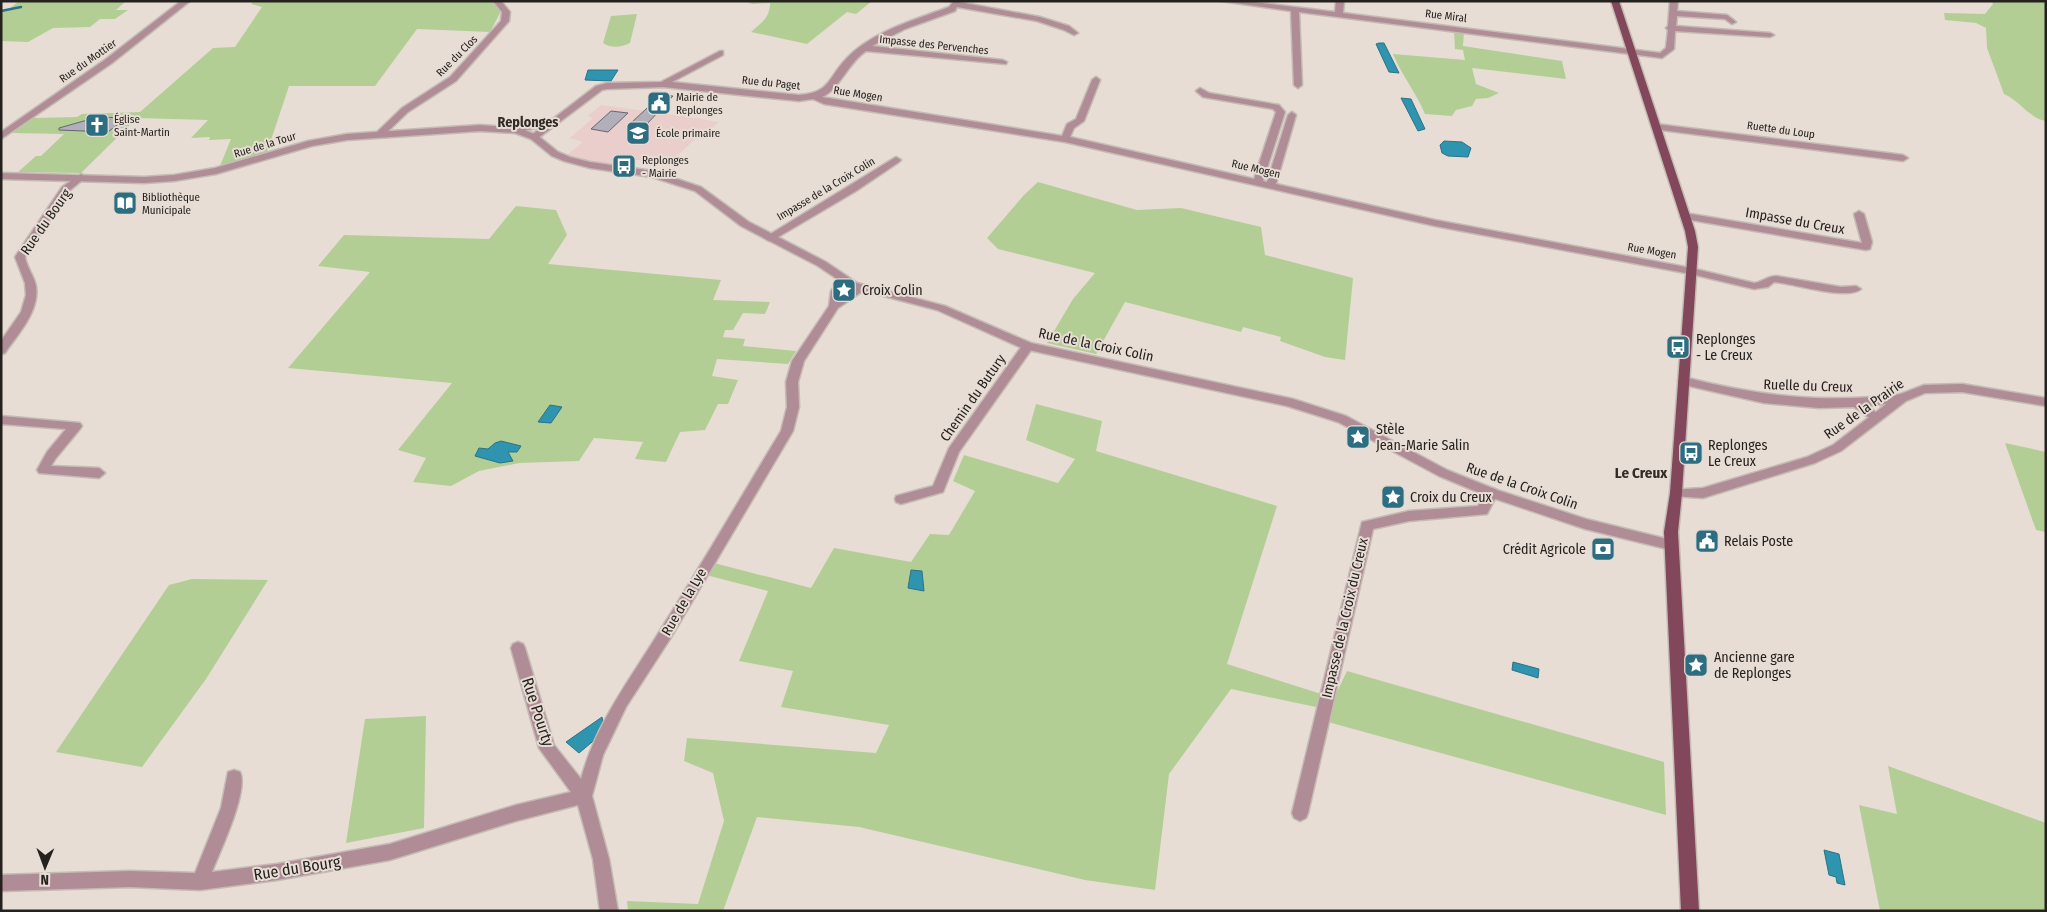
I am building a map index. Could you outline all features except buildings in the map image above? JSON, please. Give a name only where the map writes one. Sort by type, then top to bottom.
[{"type":"main road","points":[[1615,1],[1634,54],[1693,247],[1671,545],[1690,911]]},
{"type":"street","name":"Rue du Mottier","points":[[1,136],[109,61],[186,1]]},
{"type":"street","name":"Rue du Clos","points":[[380,134],[406,110],[453,79],[479,52],[505,21],[506,12],[497,1]]},
{"type":"street","name":"Rue Miral","points":[[1225,1],[1339,14],[1634,54],[1666,54],[1671,46],[1670,28]]},
{"type":"street","points":[[1339,14],[1340,1]]},
{"type":"street","points":[[1674,1],[1670,28],[1770,35]]},
{"type":"street","points":[[957,3],[1042,21],[1071,29],[1074,33]]},
{"type":"street","name":"Rue du Paget","points":[[534,137],[599,88],[614,85],[663,84],[799,98],[815,97],[826,93],[836,83],[855,54],[864,48],[900,30],[952,9],[957,3]]},
{"type":"street","points":[[1295,10],[1298,85]]},
{"type":"street","points":[[1672,13],[1727,17],[1732,22]]},
{"type":"street","name":"Impasse des Pervenches","points":[[864,48],[1003,62]]},
{"type":"street","points":[[663,84],[720,53]]},
{"type":"street","points":[[1065,139],[1070,126],[1080,121],[1096,80]]},
{"type":"street","points":[[1200,91],[1206,95],[1276,107],[1281,112],[1258,182]]},
{"type":"street","name":"Rue Mogen","points":[[815,97],[824,101],[1065,139],[1435,223],[1691,271],[1754,286],[1764,285],[1771,279],[1777,279],[1841,290],[1856,289]]},
{"type":"street","points":[[1271,185],[1292,115]]},
{"type":"street","name":"Rue du Paget","points":[[516,130],[558,119]]},
{"type":"street","name":"Ruette du Loup","points":[[1656,127],[1903,158]]},
{"type":"street","name":"Rue de la Tour","points":[[1,176],[144,180],[196,176],[311,143],[380,134],[480,128],[516,130],[534,137]]},
{"type":"street","name":"Rue de la Croix Colin","points":[[534,137],[555,154],[567,159],[590,165],[653,174],[698,189],[745,224],[768,238],[822,264],[844,280],[862,288],[941,308],[996,334],[1028,346],[1289,402],[1342,419],[1443,473],[1492,493],[1585,524],[1671,545]]},
{"type":"street","name":"Impasse de la Croix Colin","points":[[768,238],[853,189],[896,160]]},
{"type":"street","name":"Rue du Bourg","points":[[1,350],[28,308],[31,296],[31,286],[20,266],[20,257],[65,189],[81,177]]},
{"type":"street","name":"Impasse du Creux","points":[[1685,216],[1866,247],[1867,242],[1859,214]]},
{"type":"street","name":"Rue de la Lye","points":[[834,306],[836,291],[844,280]]},
{"type":"street","name":"Rue de la Lye","points":[[584,796],[595,755],[621,702],[665,635],[787,431],[793,408],[792,382],[798,361],[834,306],[862,288]]},
{"type":"street","name":"Chemin du Butury","points":[[901,499],[938,489],[962,437],[1028,346]]},
{"type":"street","name":"Ruelle du Creux","points":[[1684,381],[1739,396],[1775,401],[1857,402],[1902,398]]},
{"type":"street","name":"Rue de la Prairie","points":[[1676,493],[1703,494],[1811,460],[1837,448],[1902,398],[1924,389],[1947,387],[2046,402]]},
{"type":"street","points":[[1857,402],[1875,418]]},
{"type":"street","points":[[1,420],[76,426],[51,455],[43,470],[99,473]]},
{"type":"street","name":"Impasse de la Croix du Creux","points":[[1300,813],[1359,551],[1367,526],[1386,519],[1413,515],[1482,511],[1492,493]]},
{"type":"street","name":"Rue Pourty","points":[[518,648],[547,748],[584,796]]},
{"type":"street","points":[[200,882],[229,808],[234,777]]},
{"type":"street","points":[[584,796],[601,859],[609,911]]},
{"type":"street","name":"Rue du Bourg","points":[[1,883],[130,879],[200,882],[277,872],[390,852],[516,813],[584,796]]},
{"type":"shaded area","name":"École primaire","points":[[601,105],[719,122],[711,129],[706,129],[667,165],[631,159],[625,166],[603,164],[567,155],[583,142],[570,138],[593,118],[588,116]]},
{"type":"green space","points":[[19,1],[117,1],[125,2],[116,10],[128,10],[115,19],[100,19],[90,27],[53,28],[28,42],[1,41],[1,11],[9,9]]},
{"type":"green space","points":[[254,1],[492,1],[501,11],[490,32],[417,29],[375,86],[289,86],[267,152],[220,166],[231,139],[209,140],[210,137],[191,138],[208,120],[137,118],[81,173],[18,172],[36,156],[41,156],[64,134],[12,133],[33,118],[140,112],[213,48],[235,47],[262,7],[251,4]]},
{"type":"green space","points":[[744,1],[872,1],[856,14],[847,12],[807,44],[751,32],[767,16],[770,3],[752,4]]},
{"type":"green space","points":[[1992,1],[2046,1],[2046,121],[2035,117],[2015,100],[2004,94],[1987,48],[1986,28],[1976,23],[1945,20],[1944,13],[1985,14],[1993,4]]},
{"type":"green space","points":[[637,14],[630,43],[616,47],[603,43],[611,16]]},
{"type":"green space","points":[[1454,31],[1464,32],[1463,46],[1562,61],[1566,79],[1472,68],[1476,84],[1499,93],[1488,98],[1476,99],[1472,106],[1456,110],[1452,116],[1425,114],[1393,54],[1465,60],[1463,50],[1455,49]]},
{"type":"green space","points":[[1038,182],[1137,210],[1181,208],[1261,227],[1265,255],[1353,278],[1345,360],[1325,357],[1280,341],[1281,337],[1243,327],[1241,332],[1125,302],[1096,354],[1047,343],[1073,299],[1095,273],[998,249],[987,238],[1024,195]]},
{"type":"green space","points":[[516,206],[556,210],[567,235],[548,264],[721,280],[713,300],[770,302],[765,314],[743,313],[733,330],[725,330],[723,337],[745,339],[743,346],[796,351],[788,364],[717,359],[712,376],[738,380],[728,404],[718,404],[705,430],[680,432],[666,462],[635,459],[643,442],[594,438],[579,461],[519,463],[479,471],[451,486],[413,482],[426,458],[398,450],[452,383],[288,368],[370,272],[318,266],[344,235],[489,239]]},
{"type":"green space","points":[[1036,404],[1102,421],[1096,451],[1277,506],[1227,664],[1334,698],[1347,671],[1664,762],[1666,815],[1328,722],[1330,710],[1231,689],[1169,774],[1155,890],[1085,880],[859,827],[757,817],[723,911],[628,911],[627,901],[698,904],[724,821],[713,773],[684,761],[687,738],[876,753],[889,725],[781,707],[793,671],[739,661],[768,591],[706,575],[714,563],[811,588],[834,548],[911,562],[930,534],[949,535],[975,491],[953,481],[964,455],[1058,483],[1075,459],[1026,440]]},
{"type":"green space","points":[[2005,443],[2046,452],[2046,532],[2036,530]]},
{"type":"green space","points":[[192,579],[268,580],[206,679],[142,767],[56,752],[169,585]]},
{"type":"green space","points":[[426,716],[424,828],[346,843],[365,719]]},
{"type":"green space","points":[[1888,766],[2046,823],[2046,911],[1880,911],[1859,805],[1897,814]]},
{"type":"water","points":[[1384,43],[1399,73],[1389,72],[1376,44]]},
{"type":"water","points":[[588,70],[618,70],[611,81],[585,80]]},
{"type":"water","points":[[1401,98],[1411,99],[1425,129],[1418,131]]},
{"type":"water","points":[[1444,141],[1462,142],[1471,148],[1468,157],[1448,156],[1442,153],[1440,145]]},
{"type":"water","points":[[550,405],[562,407],[551,423],[538,422]]},
{"type":"water","points":[[501,441],[521,446],[517,452],[508,452],[513,461],[500,463],[475,456],[479,448],[488,449]]},
{"type":"water","points":[[911,570],[922,571],[924,591],[908,588]]},
{"type":"water","points":[[1513,662],[1539,669],[1538,678],[1512,670]]},
{"type":"water","points":[[602,717],[604,728],[598,737],[579,753],[566,742]]},
{"type":"water","points":[[1824,850],[1839,854],[1845,885],[1837,883],[1836,877],[1829,875]]},
{"type":"waterway","points":[[1,11],[21,7]]},
{"type":"place","name":"Mairie de Replonges","points":[[659,103]]},
{"type":"place","name":"Église Saint-Martin","points":[[97,125]]},
{"type":"place","name":"École primaire","points":[[638,133]]},
{"type":"place","name":"Replonges - Mairie","points":[[624,166]]},
{"type":"place","name":"Bibliothèque Municipale","points":[[125,203]]},
{"type":"place","name":"Croix Colin","points":[[844,290]]},
{"type":"place","name":"Replonges - Le Creux","points":[[1678,347]]},
{"type":"place","name":"Stèle Jean-Marie Salin","points":[[1358,437]]},
{"type":"place","name":"Replonges Le Creux","points":[[1691,453]]},
{"type":"place","name":"Croix du Creux","points":[[1393,497]]},
{"type":"place","name":"Relais Poste","points":[[1707,541]]},
{"type":"place","name":"Crédit Agricole","points":[[1603,549]]},
{"type":"place","name":"Ancienne gare de Replonges","points":[[1696,665]]},
{"type":"district","name":"Replonges","points":[[528,122]]},
{"type":"district","name":"Le Creux","points":[[1641,473]]}]
